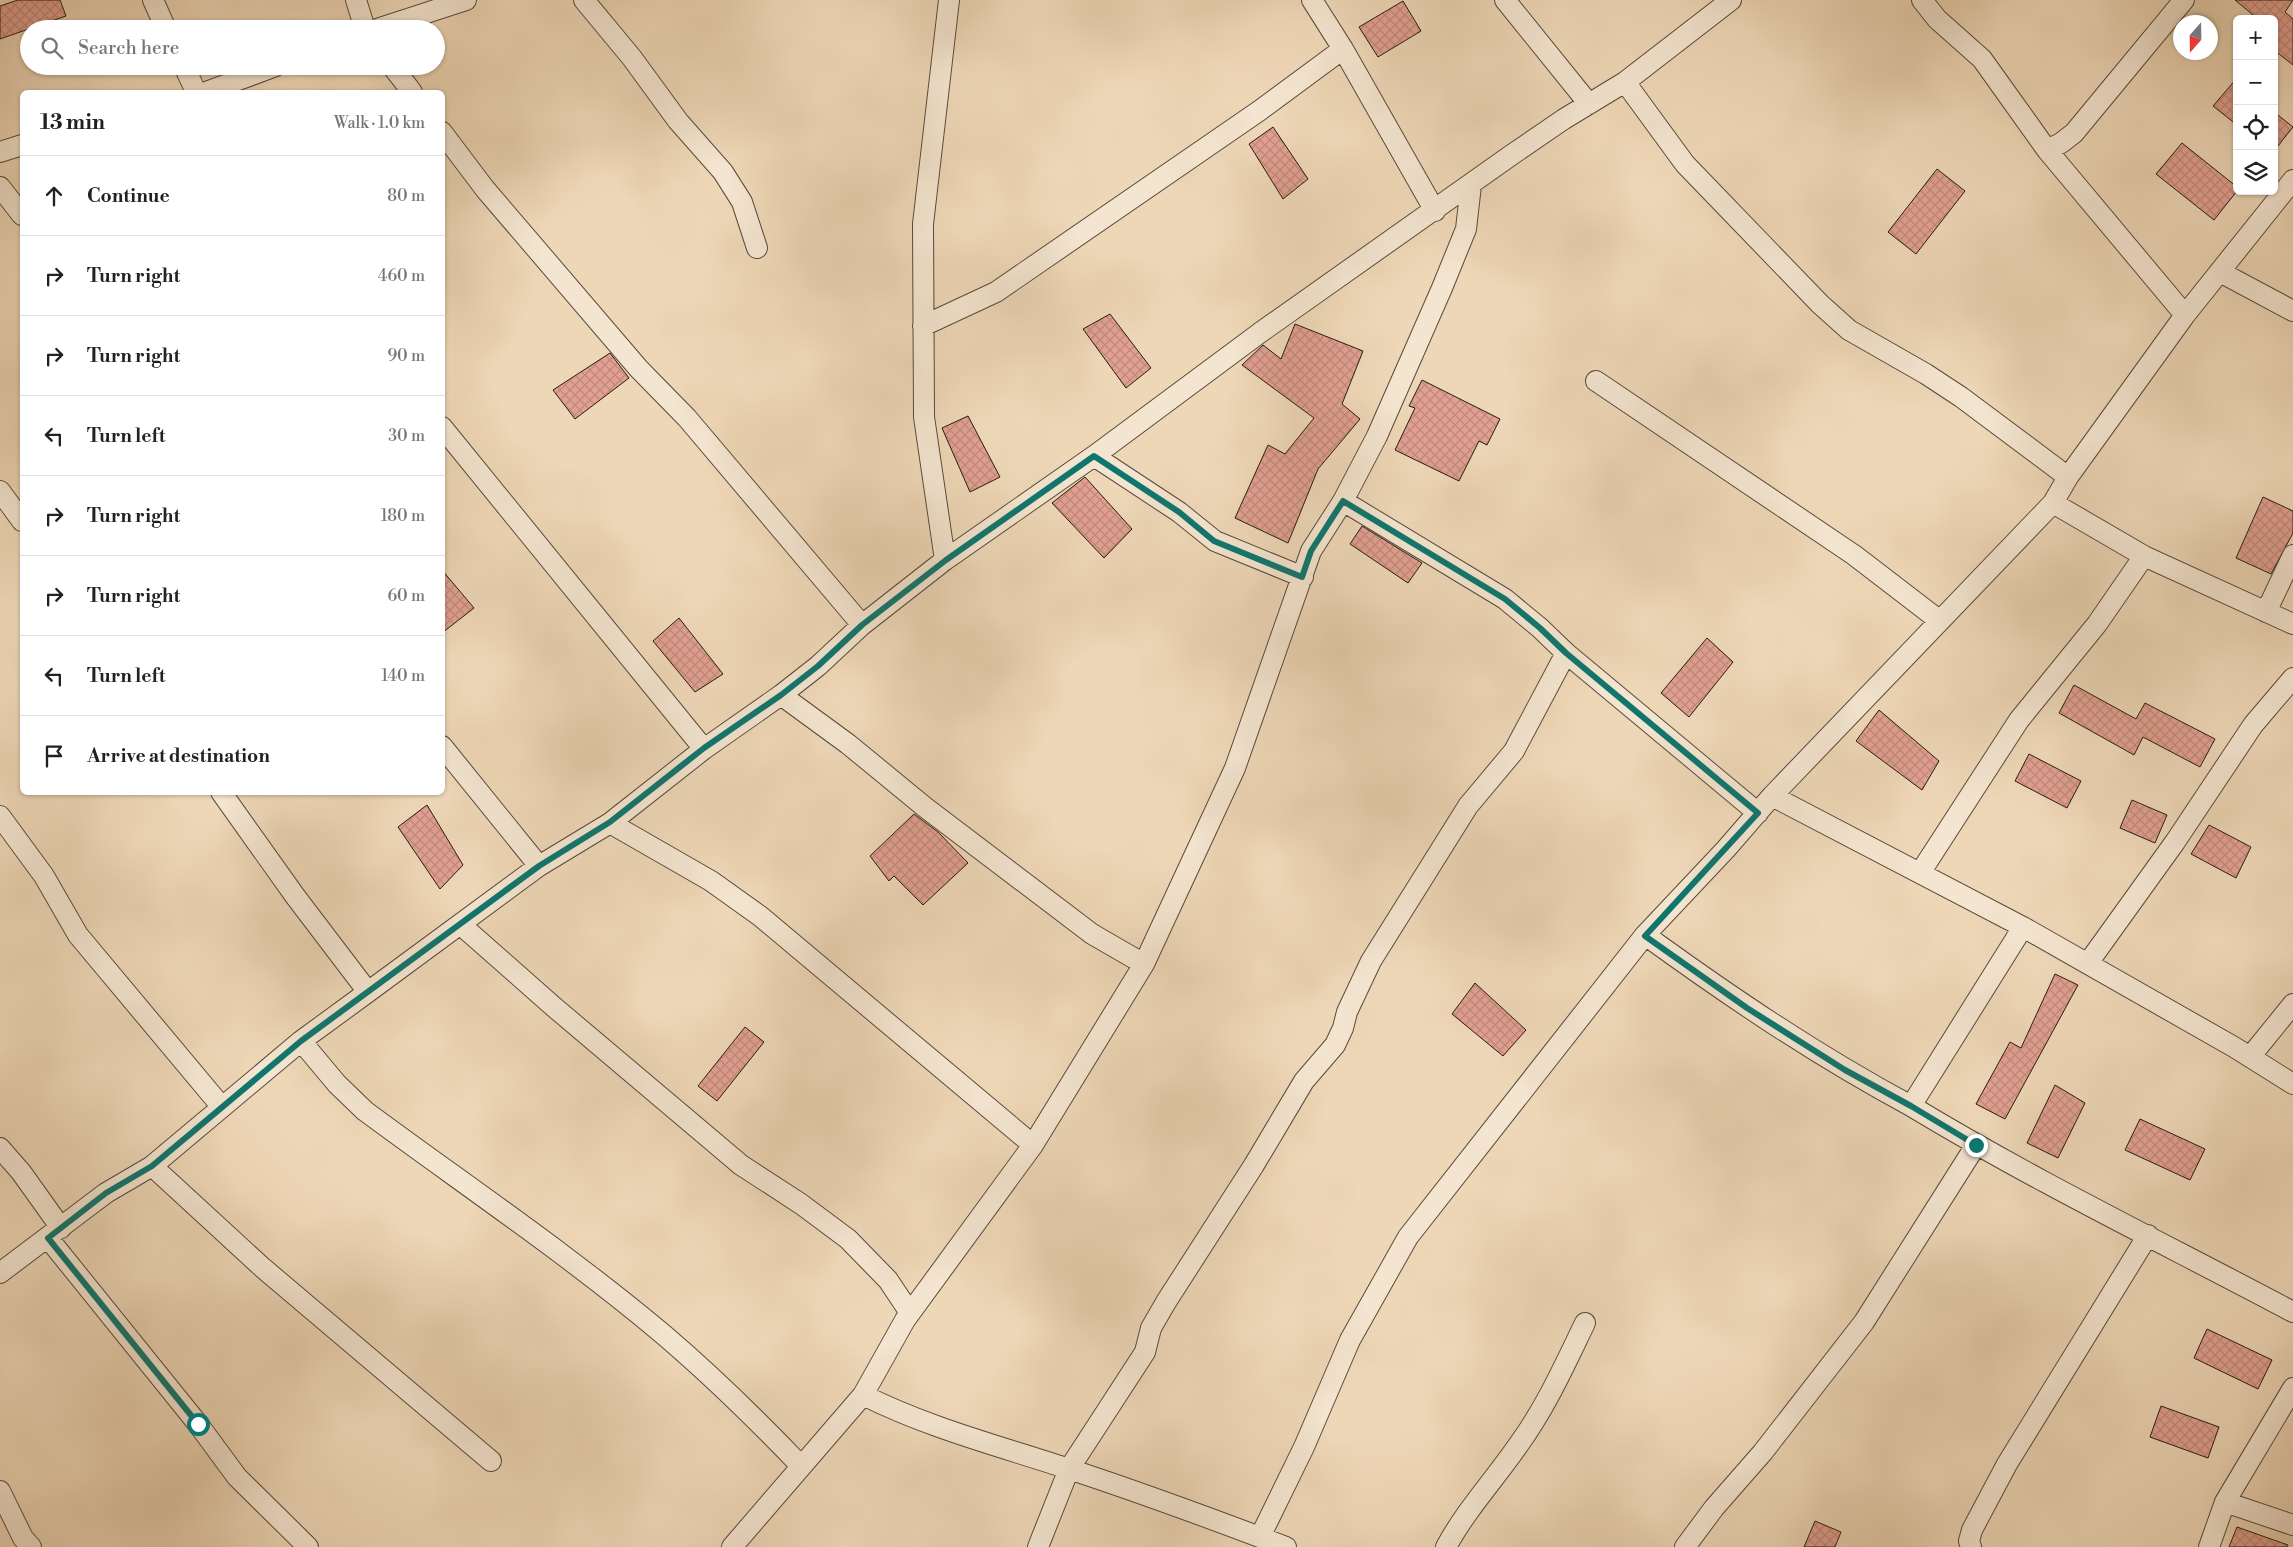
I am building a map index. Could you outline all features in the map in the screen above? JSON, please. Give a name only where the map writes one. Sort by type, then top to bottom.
[{"type":"street","points":[[153,0],[162,20]]},
{"type":"street","points":[[356,0],[362,20]]},
{"type":"street","points":[[405,20],[466,0]]},
{"type":"street","points":[[584,0],[632,58],[678,122],[723,172],[742,202],[757,248]]},
{"type":"street","points":[[946,560],[924,417],[923,224],[949,0]]},
{"type":"street","points":[[1312,0],[1343,49],[1435,211]]},
{"type":"street","points":[[1505,0],[1589,104]]},
{"type":"street","points":[[1922,0],[1937,19],[1982,59],[2047,150],[2185,315]]},
{"type":"street","points":[[2047,150],[2061,143],[2074,133],[2184,0]]},
{"type":"street","points":[[0,1273],[106,1193],[152,1166],[301,1041],[539,866],[610,822],[704,748],[781,695],[818,666],[862,625],[946,560],[1094,456],[1261,332],[1518,151],[1625,82],[1722,3]]},
{"type":"street","points":[[923,326],[996,292],[1258,112],[1343,49]]},
{"type":"street","points":[[188,75],[195,90]]},
{"type":"street","points":[[211,90],[252,75]]},
{"type":"street","points":[[399,75],[410,90]]},
{"type":"street","points":[[1625,82],[1685,164],[1820,304],[1849,330],[1926,374],[2068,477]]},
{"type":"street","points":[[445,136],[485,189],[639,369],[687,418],[862,625]]},
{"type":"street","points":[[0,152],[20,146]]},
{"type":"street","points":[[1260,1537],[1304,1447],[1350,1340],[1408,1237],[1645,936],[1772,796],[2053,503],[2068,477],[2185,315],[2293,180]]},
{"type":"street","points":[[732,1547],[863,1395],[910,1313],[1033,1145],[1144,964],[1235,768],[1315,545],[1343,501],[1377,436],[1442,288],[1466,229],[1471,185]]},
{"type":"street","points":[[0,187],[20,212]]},
{"type":"street","points":[[2220,272],[2293,311]]},
{"type":"street","points":[[1596,381],[1854,555],[1940,621]]},
{"type":"street","points":[[445,431],[704,748]]},
{"type":"street","points":[[1094,456],[1179,512],[1214,541],[1302,577]]},
{"type":"street","points":[[0,491],[20,518]]},
{"type":"street","points":[[1343,501],[1505,599],[1566,653],[1758,813]]},
{"type":"street","points":[[2053,503],[2144,556],[2293,624]]},
{"type":"street","points":[[2266,612],[2293,555]]},
{"type":"street","points":[[1920,873],[2018,720],[2097,624],[2144,556]]},
{"type":"street","points":[[1038,1547],[1069,1469],[1145,1352],[1151,1328],[1166,1302],[1254,1164],[1304,1081],[1335,1045],[1343,1028],[1347,1012],[1371,961],[1468,806],[1514,751],[1566,653]]},
{"type":"street","points":[[2088,963],[2175,842],[2253,725],[2293,678]]},
{"type":"street","points":[[781,695],[848,744],[926,808],[1092,934],[1144,964]]},
{"type":"street","points":[[445,750],[539,866]]},
{"type":"street","points":[[223,795],[295,896],[368,992]]},
{"type":"street","points":[[1772,796],[2088,963],[2293,1084]]},
{"type":"street","points":[[0,816],[44,876],[78,935],[222,1106]]},
{"type":"street","points":[[610,822],[711,881],[760,916],[1033,1145]]},
{"type":"street","points":[[461,925],[741,1165],[801,1204],[848,1239],[888,1280],[910,1313]]},
{"type":"street","points":[[1911,1106],[2023,928]]},
{"type":"street","points":[[1645,936],[1755,1013],[1845,1070],[2076,1200],[2148,1235],[2293,1312]]},
{"type":"street","points":[[2250,1057],[2293,1004]]},
{"type":"street","points":[[301,1041],[337,1084],[364,1111],[571,1261],[664,1335],[746,1409],[801,1466]]},
{"type":"street","points":[[1685,1547],[1714,1508],[1763,1452],[1806,1394],[1864,1322],[1976,1145]]},
{"type":"street","points":[[0,1148],[21,1172],[55,1233],[237,1477],[308,1547]]},
{"type":"street","points":[[152,1166],[263,1268],[491,1461]]},
{"type":"street","points":[[1972,1547],[1969,1541],[1972,1530],[2007,1464],[2148,1235]]},
{"type":"street","points":[[1446,1547],[1459,1524],[1520,1443],[1544,1404],[1585,1323]]},
{"type":"street","points":[[2208,1547],[2225,1502],[2293,1388]]},
{"type":"street","points":[[863,1395],[902,1414],[993,1446],[1069,1469],[1286,1547]]},
{"type":"street","points":[[0,1491],[23,1538],[31,1547]]},
{"type":"street","points":[[2225,1502],[2293,1526]]},
{"type":"building","points":[[18,0],[60,0],[66,16],[55,20],[20,20],[20,32],[0,39],[0,6]]},
{"type":"building","points":[[2235,0],[2293,0],[2285,12],[2293,19],[2293,65],[2278,53],[2278,15],[2253,15]]},
{"type":"building","points":[[1403,1],[1421,31],[1378,57],[1359,27]]},
{"type":"building","points":[[2233,83],[2233,122],[2213,106]]},
{"type":"building","points":[[2278,115],[2293,127],[2278,146]]},
{"type":"building","points":[[1273,127],[1308,179],[1283,199],[1249,144]]},
{"type":"building","points":[[2182,143],[2233,184],[2234,195],[2214,220],[2156,174]]},
{"type":"building","points":[[1937,169],[1965,191],[1916,254],[1888,232]]},
{"type":"building","points":[[1110,314],[1151,368],[1126,388],[1083,329]]},
{"type":"building","points":[[1295,324],[1363,351],[1342,404],[1360,419],[1318,469],[1288,543],[1235,518],[1268,445],[1285,454],[1314,418],[1242,365],[1263,345],[1281,359]]},
{"type":"building","points":[[610,353],[629,378],[575,419],[553,390]]},
{"type":"building","points":[[1422,380],[1500,419],[1487,445],[1479,441],[1459,481],[1395,450],[1415,408],[1409,406]]},
{"type":"building","points":[[968,416],[1000,477],[970,492],[942,428]]},
{"type":"building","points":[[1085,477],[1132,529],[1104,558],[1052,503]]},
{"type":"building","points":[[2263,497],[2293,511],[2293,533],[2271,574],[2236,558]]},
{"type":"building","points":[[1362,526],[1422,563],[1408,583],[1350,544]]},
{"type":"building","points":[[445,574],[474,608],[445,631]]},
{"type":"building","points":[[679,618],[723,674],[695,692],[653,641]]},
{"type":"building","points":[[1707,638],[1733,662],[1689,717],[1661,693]]},
{"type":"building","points":[[2074,685],[2136,719],[2145,703],[2215,739],[2200,767],[2143,737],[2134,755],[2059,713]]},
{"type":"building","points":[[1879,710],[1939,761],[1922,790],[1856,741]]},
{"type":"building","points":[[2029,754],[2081,781],[2067,808],[2015,781]]},
{"type":"building","points":[[2132,800],[2167,815],[2155,843],[2120,828]]},
{"type":"building","points":[[427,805],[463,865],[440,889],[398,827]]},
{"type":"building","points":[[914,814],[938,832],[968,863],[923,905],[894,876],[889,881],[870,856]]},
{"type":"building","points":[[2209,825],[2251,847],[2236,878],[2191,854]]},
{"type":"building","points":[[2055,974],[2078,985],[2005,1119],[1976,1104],[2010,1042],[2021,1048]]},
{"type":"building","points":[[1475,983],[1526,1030],[1503,1056],[1452,1014]]},
{"type":"building","points":[[745,1027],[764,1042],[717,1101],[698,1086]]},
{"type":"building","points":[[2055,1085],[2085,1103],[2058,1158],[2027,1143]]},
{"type":"building","points":[[2140,1119],[2205,1149],[2190,1180],[2125,1150]]},
{"type":"building","points":[[2207,1329],[2272,1360],[2258,1389],[2194,1358]]},
{"type":"building","points":[[2161,1406],[2219,1427],[2208,1458],[2150,1437]]},
{"type":"building","points":[[1815,1521],[1841,1532],[1835,1547],[1804,1547]]},
{"type":"building","points":[[2237,1527],[2288,1545],[2287,1547],[2229,1547]]},
{"type":"route","points":[[198,1424],[48,1238],[106,1193],[152,1166],[301,1041],[539,866],[610,822],[704,748],[781,695],[818,666],[862,625],[946,560],[1094,456],[1179,512],[1214,541],[1302,577],[1311,551],[1321,532],[1343,501],[1505,599],[1566,653],[1758,813],[1645,936],[1747,1008],[1845,1070],[1911,1106],[1976,1145]]}]
